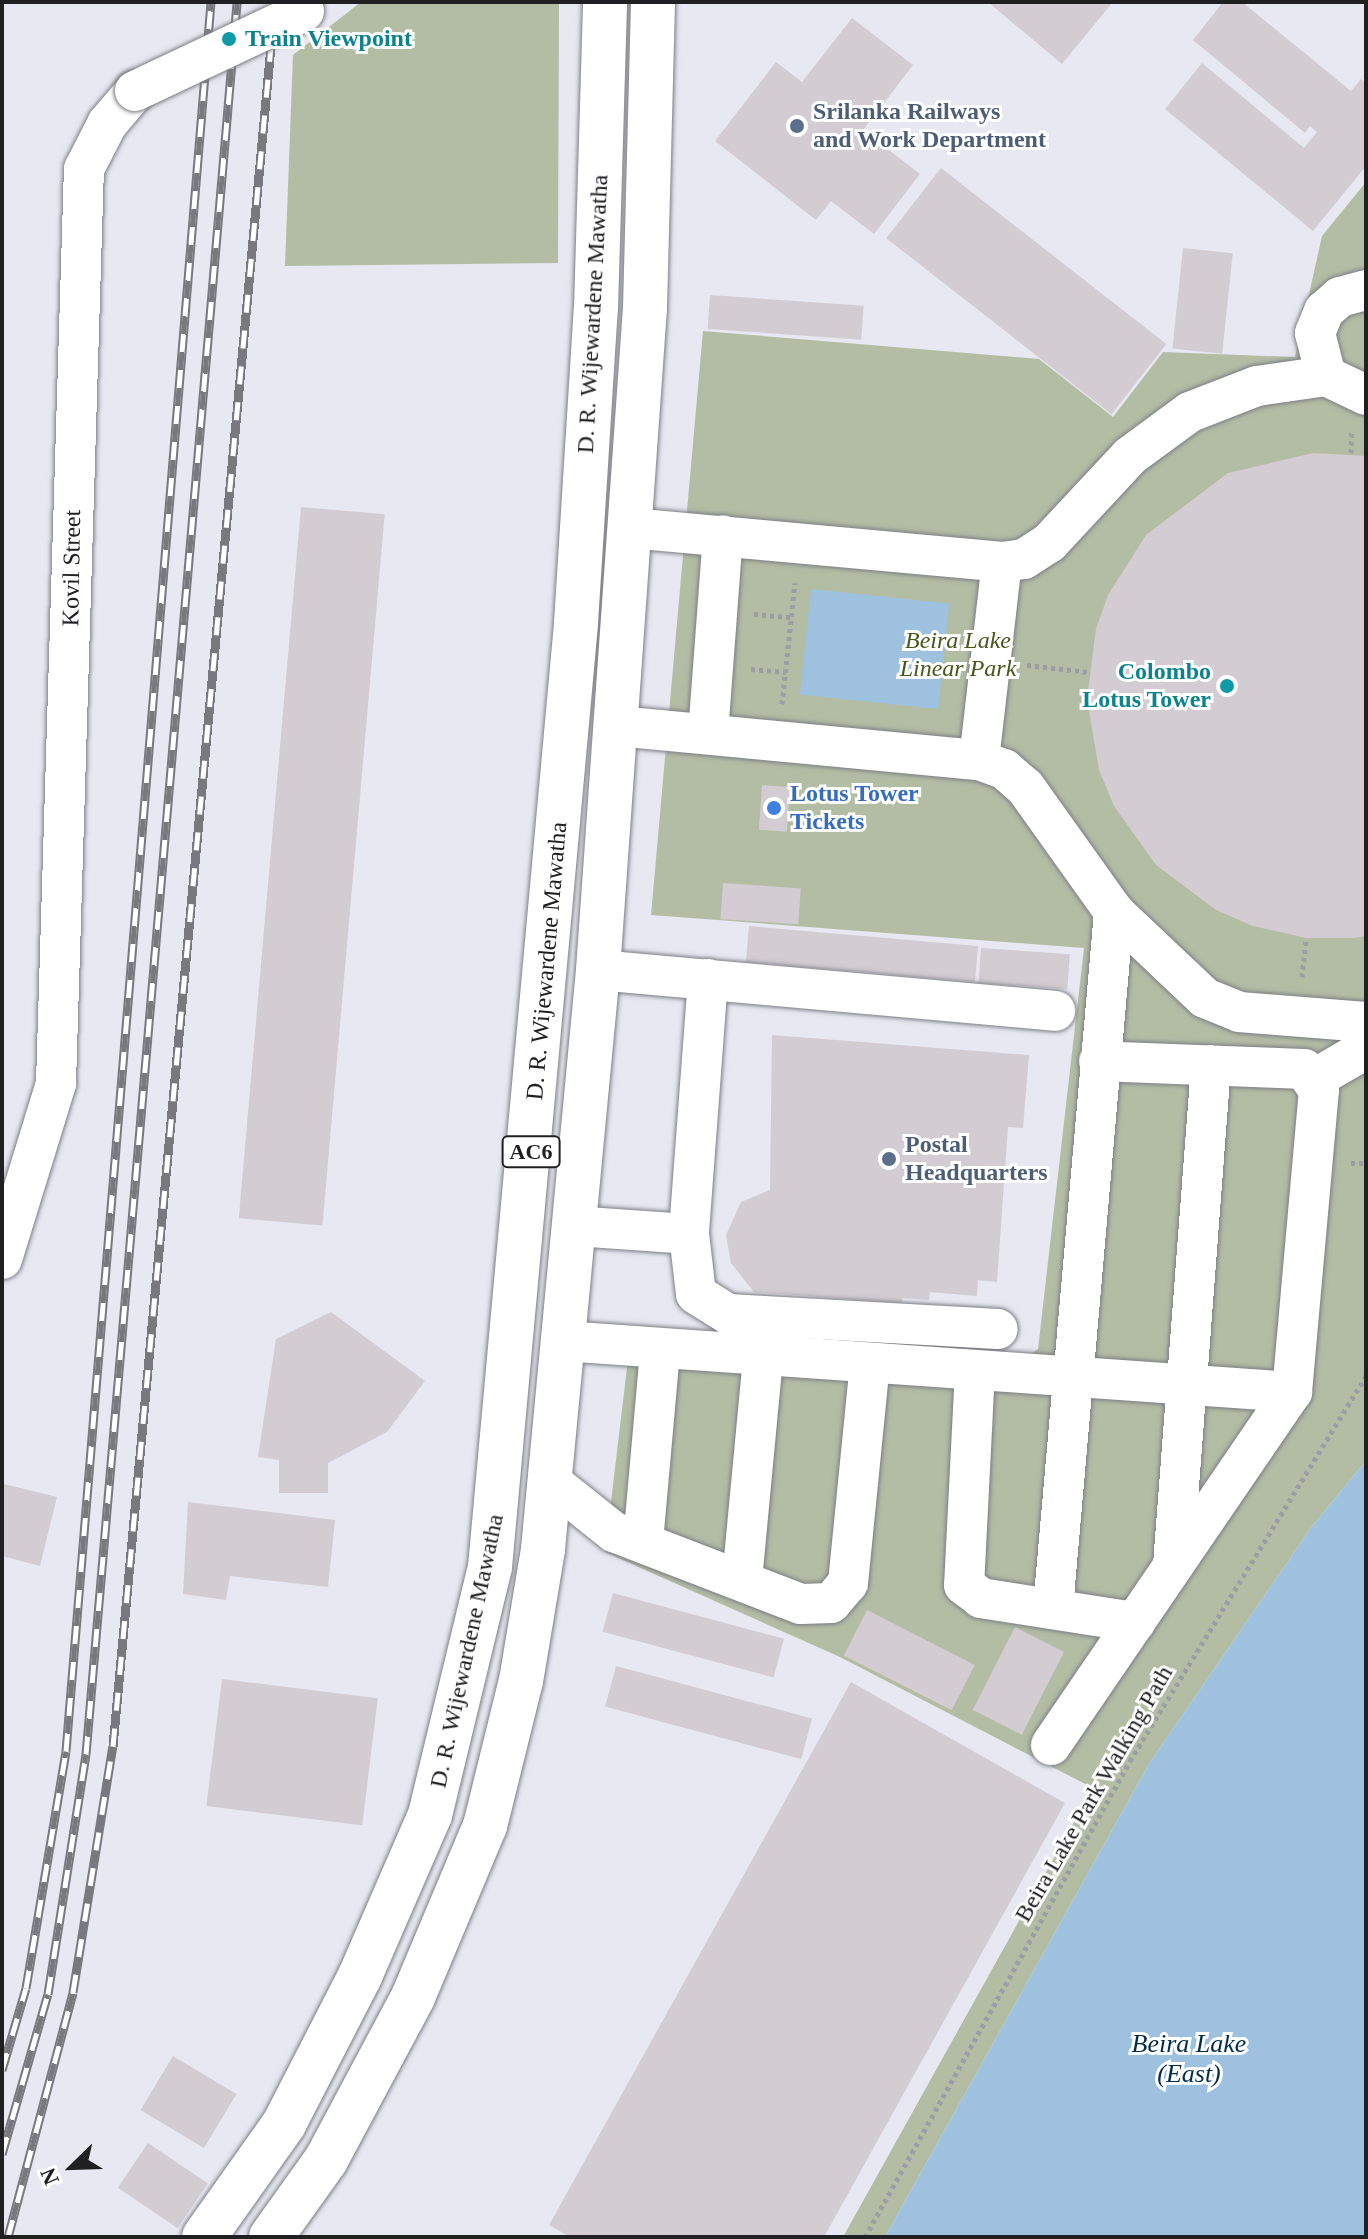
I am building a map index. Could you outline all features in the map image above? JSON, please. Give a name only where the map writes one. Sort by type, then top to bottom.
[{"type":"main road","name":"D. R. Wijewardene Mawatha","points":[[204,2237],[284,2124],[360,1976],[430,1815],[490,1567],[572,671],[596,308],[605,2]]},
{"type":"main road","name":"D. R. Wijewardene Mawatha","points":[[271,2237],[326,2160],[413,1997],[485,1826],[521,1681],[550,1481],[598,970],[645,308],[653,2]]},
{"type":"main road","points":[[596,308],[645,308]]},
{"type":"lane","name":"Kovil Street","points":[[2,1259],[56,1083],[84,169],[107,124],[135,91],[313,6]]},
{"type":"lane","points":[[1326,376],[1315,333],[1324,311],[1340,297],[1366,290]]},
{"type":"lane","points":[[630,528],[1002,562],[1024,559],[1049,543],[1130,456],[1190,412],[1257,386],[1326,376],[1366,395]]},
{"type":"lane","points":[[708,734],[723,536]]},
{"type":"lane","points":[[979,760],[1002,562]]},
{"type":"lane","points":[[617,726],[979,760],[1004,769],[1025,787],[1114,912],[1220,1006],[1366,1022]]},
{"type":"lane","points":[[1053,1608],[1114,912]]},
{"type":"lane","points":[[598,970],[1055,1011]]},
{"type":"lane","points":[[708,979],[689,1234],[690,1278],[696,1294],[718,1312],[998,1329]]},
{"type":"lane","points":[[1316,1078],[1366,1049]]},
{"type":"lane","points":[[1099,1061],[1304,1069],[1316,1078]]},
{"type":"lane","points":[[1173,1565],[1211,1065]]},
{"type":"lane","points":[[1051,1745],[1292,1392],[1316,1078]]},
{"type":"lane","points":[[574,1226],[689,1234]]},
{"type":"lane","points":[[563,1341],[1292,1392]]},
{"type":"lane","points":[[643,1542],[660,1350]]},
{"type":"lane","points":[[742,1580],[763,1357]]},
{"type":"lane","points":[[550,1481],[608,1528],[814,1607],[840,1596],[848,1583],[870,1363]]},
{"type":"lane","points":[[975,1370],[961,1576],[981,1598],[1135,1622]]},
{"type":"path","points":[[778,741],[799,543]]},
{"type":"path","points":[[1033,666],[1088,672]]},
{"type":"path","points":[[1301,983],[1306,938]]},
{"type":"path","name":"Beira Lake Park Walking Path","points":[[865,2237],[1130,1761],[1366,1376]]},
{"type":"green space","points":[[361,2],[559,2],[558,263],[285,266],[293,55]]},
{"type":"green space","name":"Beira Lake Linear Park","points":[[1366,182],[1366,1461],[1313,1525],[1149,1764],[885,2237],[843,2237],[1093,1788],[840,1657],[605,1552],[632,1326],[1031,1354],[1038,1349],[1084,948],[651,915],[703,331],[1039,359],[1113,417],[1163,352],[1295,357],[1322,236]]},
{"type":"water","points":[[811,589],[949,604],[938,709],[800,694]]},
{"type":"water","name":"Beira Lake (East)","points":[[1366,1461],[1366,2237],[885,2237],[1149,1764],[1313,1525]]},
{"type":"building","points":[[988,2],[1113,2],[1062,64]]},
{"type":"building","points":[[1223,2],[1242,2],[1351,91],[1361,79],[1366,83],[1366,166],[1313,231],[1165,109],[1202,63],[1304,148],[1317,132],[1310,126],[1305,133],[1193,40]]},
{"type":"building","name":"Srilanka Railways and Work Department","points":[[852,18],[913,65],[863,130],[920,174],[874,234],[831,201],[816,220],[715,141],[776,62],[802,82]]},
{"type":"building","points":[[941,168],[1166,344],[1112,414],[886,238]]},
{"type":"building","points":[[1183,248],[1233,253],[1222,354],[1172,348]]},
{"type":"building","points":[[710,295],[864,306],[861,340],[708,329]]},
{"type":"building","name":"Colombo Lotus Tower","points":[[1313,453],[1366,456],[1366,936],[1354,938],[1306,938],[1253,926],[1216,910],[1156,865],[1114,806],[1099,770],[1087,699],[1096,629],[1108,595],[1146,535],[1228,473]]},
{"type":"building","points":[[301,507],[385,514],[322,1226],[239,1218]]},
{"type":"building","name":"Lotus Tower Tickets","points":[[762,785],[790,787],[787,832],[759,830]]},
{"type":"building","points":[[723,883],[801,888],[798,924],[720,919]]},
{"type":"building","points":[[749,926],[978,946],[975,982],[746,962]]},
{"type":"building","points":[[981,948],[1070,954],[1067,989],[979,983]]},
{"type":"building","name":"Postal Headquarters","points":[[772,1035],[1029,1055],[1023,1128],[1008,1127],[997,1282],[978,1280],[977,1296],[930,1292],[929,1300],[902,1298],[902,1303],[754,1292],[731,1263],[726,1235],[741,1202],[770,1190]]},
{"type":"building","points":[[331,1312],[425,1381],[387,1432],[328,1463],[328,1493],[279,1493],[279,1460],[258,1457],[276,1339]]},
{"type":"building","points":[[4,1484],[57,1497],[40,1566],[2,1556]]},
{"type":"building","points":[[188,1502],[335,1520],[328,1587],[230,1576],[226,1600],[183,1594]]},
{"type":"building","points":[[613,1593],[784,1639],[774,1677],[603,1632]]},
{"type":"building","points":[[867,1610],[975,1665],[952,1710],[844,1655]]},
{"type":"building","points":[[1015,1627],[1064,1652],[1022,1735],[973,1710]]},
{"type":"building","points":[[616,1666],[812,1719],[801,1759],[605,1707]]},
{"type":"building","points":[[222,1679],[378,1698],[362,1825],[206,1806]]},
{"type":"building","points":[[851,1682],[1065,1803],[824,2237],[570,2237],[549,2225]]},
{"type":"building","points":[[173,2056],[236,2094],[204,2148],[141,2110]]},
{"type":"building","points":[[148,2143],[208,2183],[177,2228],[118,2188]]},
{"type":"railway","points":[[2,2070],[26,1988],[66,1751],[211,2]]},
{"type":"railway","points":[[2,2154],[48,1994],[86,1754],[237,2]]},
{"type":"railway","points":[[8,2237],[73,1992],[113,1746],[275,2]]},
{"type":"place","name":"Train Viewpoint","points":[[229,39]]},
{"type":"place","name":"Srilanka Railways and Work Department","points":[[797,126]]},
{"type":"place","name":"Colombo Lotus Tower","points":[[1227,686]]},
{"type":"place","name":"Lotus Tower Tickets","points":[[774,808]]},
{"type":"place","name":"Postal Headquarters","points":[[889,1159]]}]
